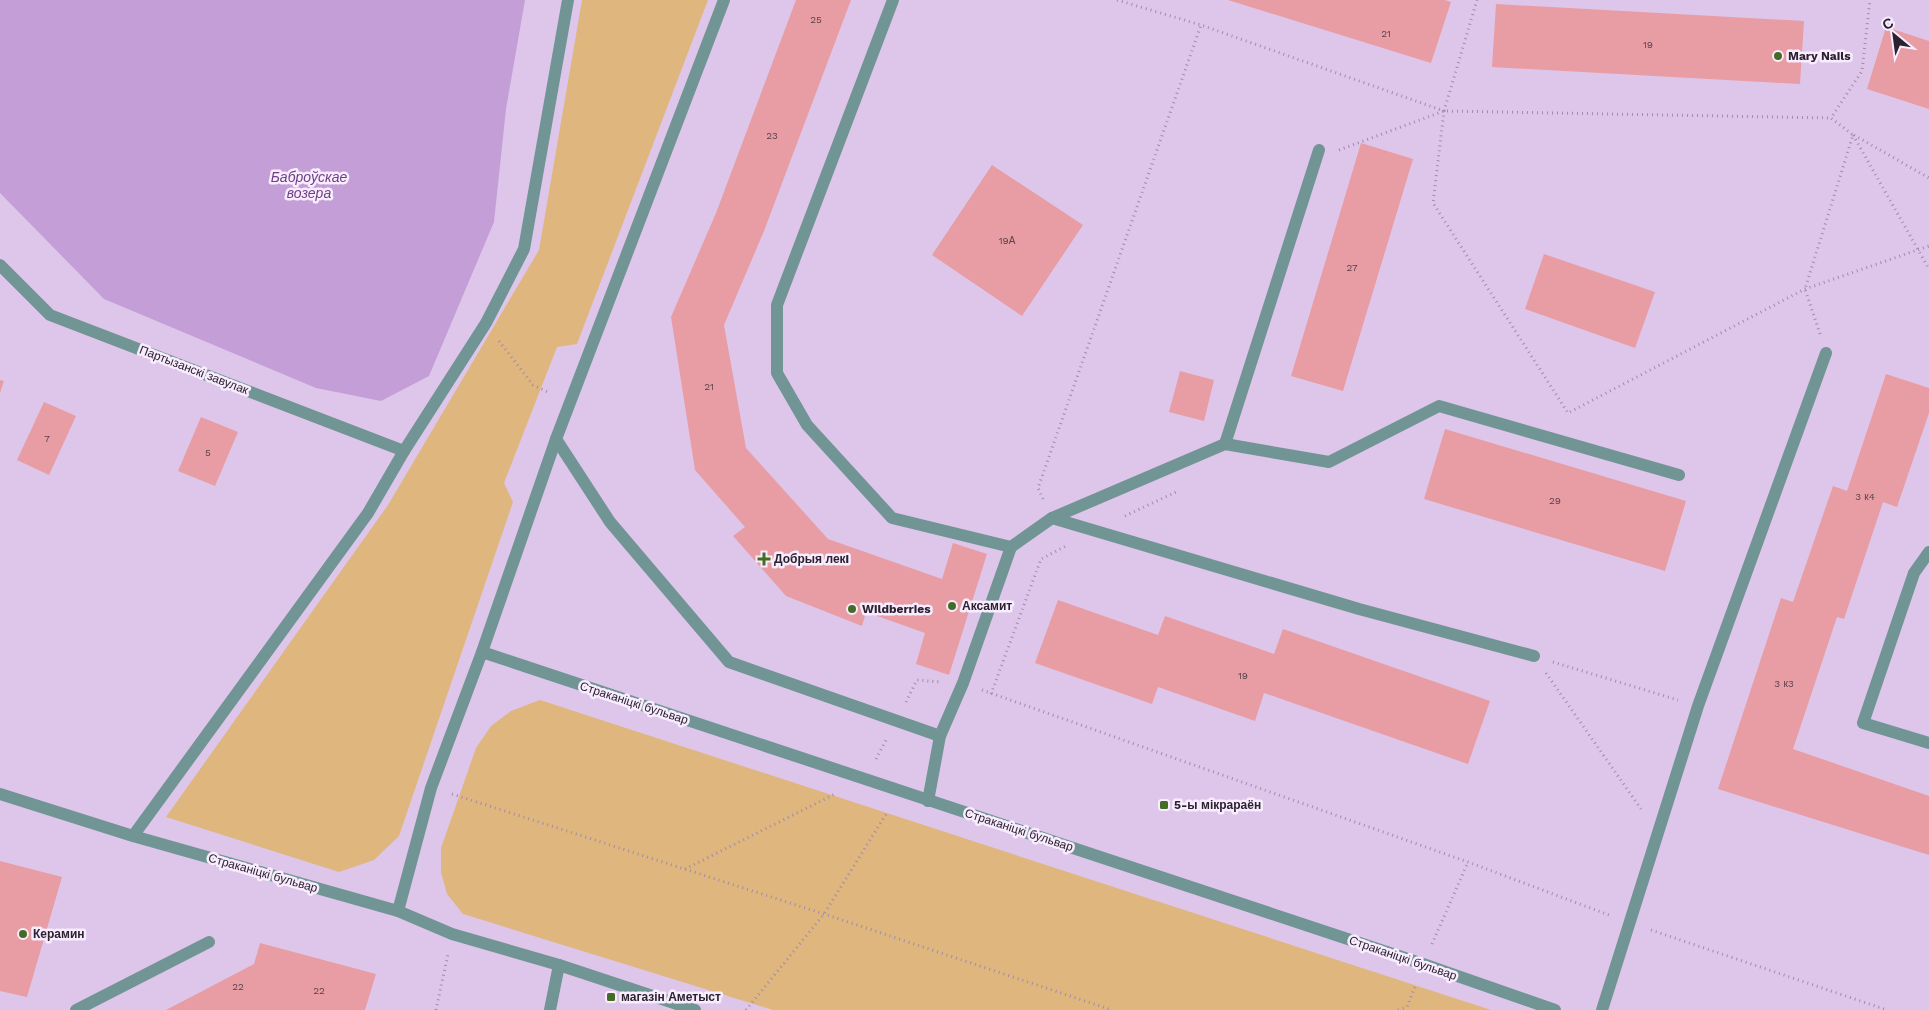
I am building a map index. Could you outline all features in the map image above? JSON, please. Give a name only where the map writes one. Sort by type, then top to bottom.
[{"type":"street","points":[[133,836],[368,513],[404,451],[486,323],[524,249],[568,0]]},
{"type":"street","points":[[398,911],[431,788],[482,652],[556,439],[724,0]]},
{"type":"street","points":[[893,0],[777,305],[777,373],[807,425],[892,518],[1012,547]]},
{"type":"street","points":[[1225,444],[1318,150]]},
{"type":"street","name":"Партызанскі завулак","points":[[0,266],[50,315],[404,451]]},
{"type":"street","points":[[1602,1010],[1698,706],[1826,353]]},
{"type":"street","points":[[928,801],[940,736],[963,683],[1012,547],[1052,518],[1225,444],[1329,462],[1439,406],[1679,475]]},
{"type":"street","points":[[556,439],[610,522],[730,662],[940,736]]},
{"type":"street","points":[[1052,518],[1359,609],[1534,656]]},
{"type":"street","points":[[1929,552],[1914,573],[1863,723],[1929,743]]},
{"type":"street","name":"Страканіцкі бульвар","points":[[482,652],[1423,964],[1555,1010]]},
{"type":"street","name":"Страканіцкі бульвар","points":[[0,794],[133,836],[398,911],[452,934],[559,965],[695,1010]]},
{"type":"street","points":[[76,1010],[209,942]]},
{"type":"street","points":[[550,1010],[559,965]]},
{"type":"path","points":[[1117,0],[1200,26],[1444,111],[1832,118],[1853,135],[1929,178]]},
{"type":"path","points":[[1477,0],[1444,111],[1433,203],[1568,413],[1805,289],[1917,248],[1929,246]]},
{"type":"path","points":[[1832,118],[1862,71],[1870,0]]},
{"type":"path","points":[[1052,518],[1038,488],[1200,26]]},
{"type":"path","points":[[1339,151],[1444,111]]},
{"type":"path","points":[[1826,353],[1805,289],[1853,135]]},
{"type":"path","points":[[1853,135],[1929,268]]},
{"type":"path","points":[[486,323],[533,385],[570,403]]},
{"type":"path","points":[[991,694],[1041,559],[1185,488]]},
{"type":"path","points":[[1534,656],[1698,706]]},
{"type":"path","points":[[1534,656],[1659,834]]},
{"type":"path","points":[[963,683],[1468,862],[1629,922],[1887,1010]]},
{"type":"path","points":[[431,788],[824,914],[1112,1010]]},
{"type":"path","points":[[746,1010],[824,914],[900,791]]},
{"type":"path","points":[[1398,1010],[1408,1007],[1423,964],[1468,862]]},
{"type":"path","points":[[436,1010],[452,934]]},
{"type":"shaded area","points":[[582,0],[708,0],[577,344],[557,347],[504,483],[513,502],[399,836],[374,860],[339,872],[166,817],[388,505],[539,250]]},
{"type":"shaded area","points":[[540,700],[1491,1010],[773,1010],[463,914],[447,894],[441,872],[441,848],[476,748],[491,726],[511,711]]},
{"type":"water","name":"Баброўскае возера","points":[[0,0],[525,0],[506,109],[494,222],[429,376],[381,401],[316,388],[104,299],[0,193]]},
{"type":"building","points":[[796,0],[851,0],[764,231],[724,325],[746,448],[828,539],[942,579],[953,543],[987,554],[949,675],[916,664],[925,633],[866,612],[862,626],[786,596],[733,536],[745,527],[695,470],[671,317],[716,213]]},
{"type":"building","points":[[1228,0],[1445,0],[1451,2],[1431,63]]},
{"type":"building","points":[[1496,4],[1804,21],[1800,84],[1492,67]]},
{"type":"building","points":[[1886,27],[1929,41],[1929,109],[1867,89]]},
{"type":"building","points":[[1361,143],[1413,159],[1343,391],[1291,376]]},
{"type":"building","points":[[992,165],[1083,225],[1022,316],[932,255]]},
{"type":"building","points":[[1544,254],[1655,292],[1635,348],[1525,309]]},
{"type":"building","points":[[1180,371],[1214,380],[1204,421],[1169,412]]},
{"type":"building","points":[[1886,374],[1929,388],[1929,413],[1897,507],[1883,502],[1844,619],[1837,617],[1793,749],[1929,796],[1929,855],[1718,789],[1781,598],[1793,602],[1833,486],[1847,491]]},
{"type":"building","points":[[0,380],[4,381],[0,393]]},
{"type":"building","points":[[44,402],[76,416],[49,475],[17,460]]},
{"type":"building","points":[[201,417],[238,432],[215,486],[178,471]]},
{"type":"building","points":[[1445,429],[1686,501],[1665,571],[1424,499]]},
{"type":"building","points":[[1058,600],[1158,635],[1165,616],[1274,654],[1283,629],[1490,701],[1468,764],[1264,693],[1255,721],[1158,687],[1152,704],[1035,663]]},
{"type":"building","name":"Керамин","points":[[0,861],[62,877],[27,997],[0,991]]},
{"type":"building","points":[[260,943],[376,974],[365,1010],[166,1010],[254,964]]},
{"type":"place","name":"Mary Nails","points":[[1778,56]]},
{"type":"place","name":"Добрыя лекi","points":[[764,559]]},
{"type":"place","name":"Аксамит","points":[[952,606]]},
{"type":"place","name":"Wildberries","points":[[852,609]]},
{"type":"place","name":"5-ы мікрараён","points":[[1164,805]]},
{"type":"place","name":"Керамин","points":[[23,934]]},
{"type":"place","name":"магазін Аметыст","points":[[611,997]]}]
